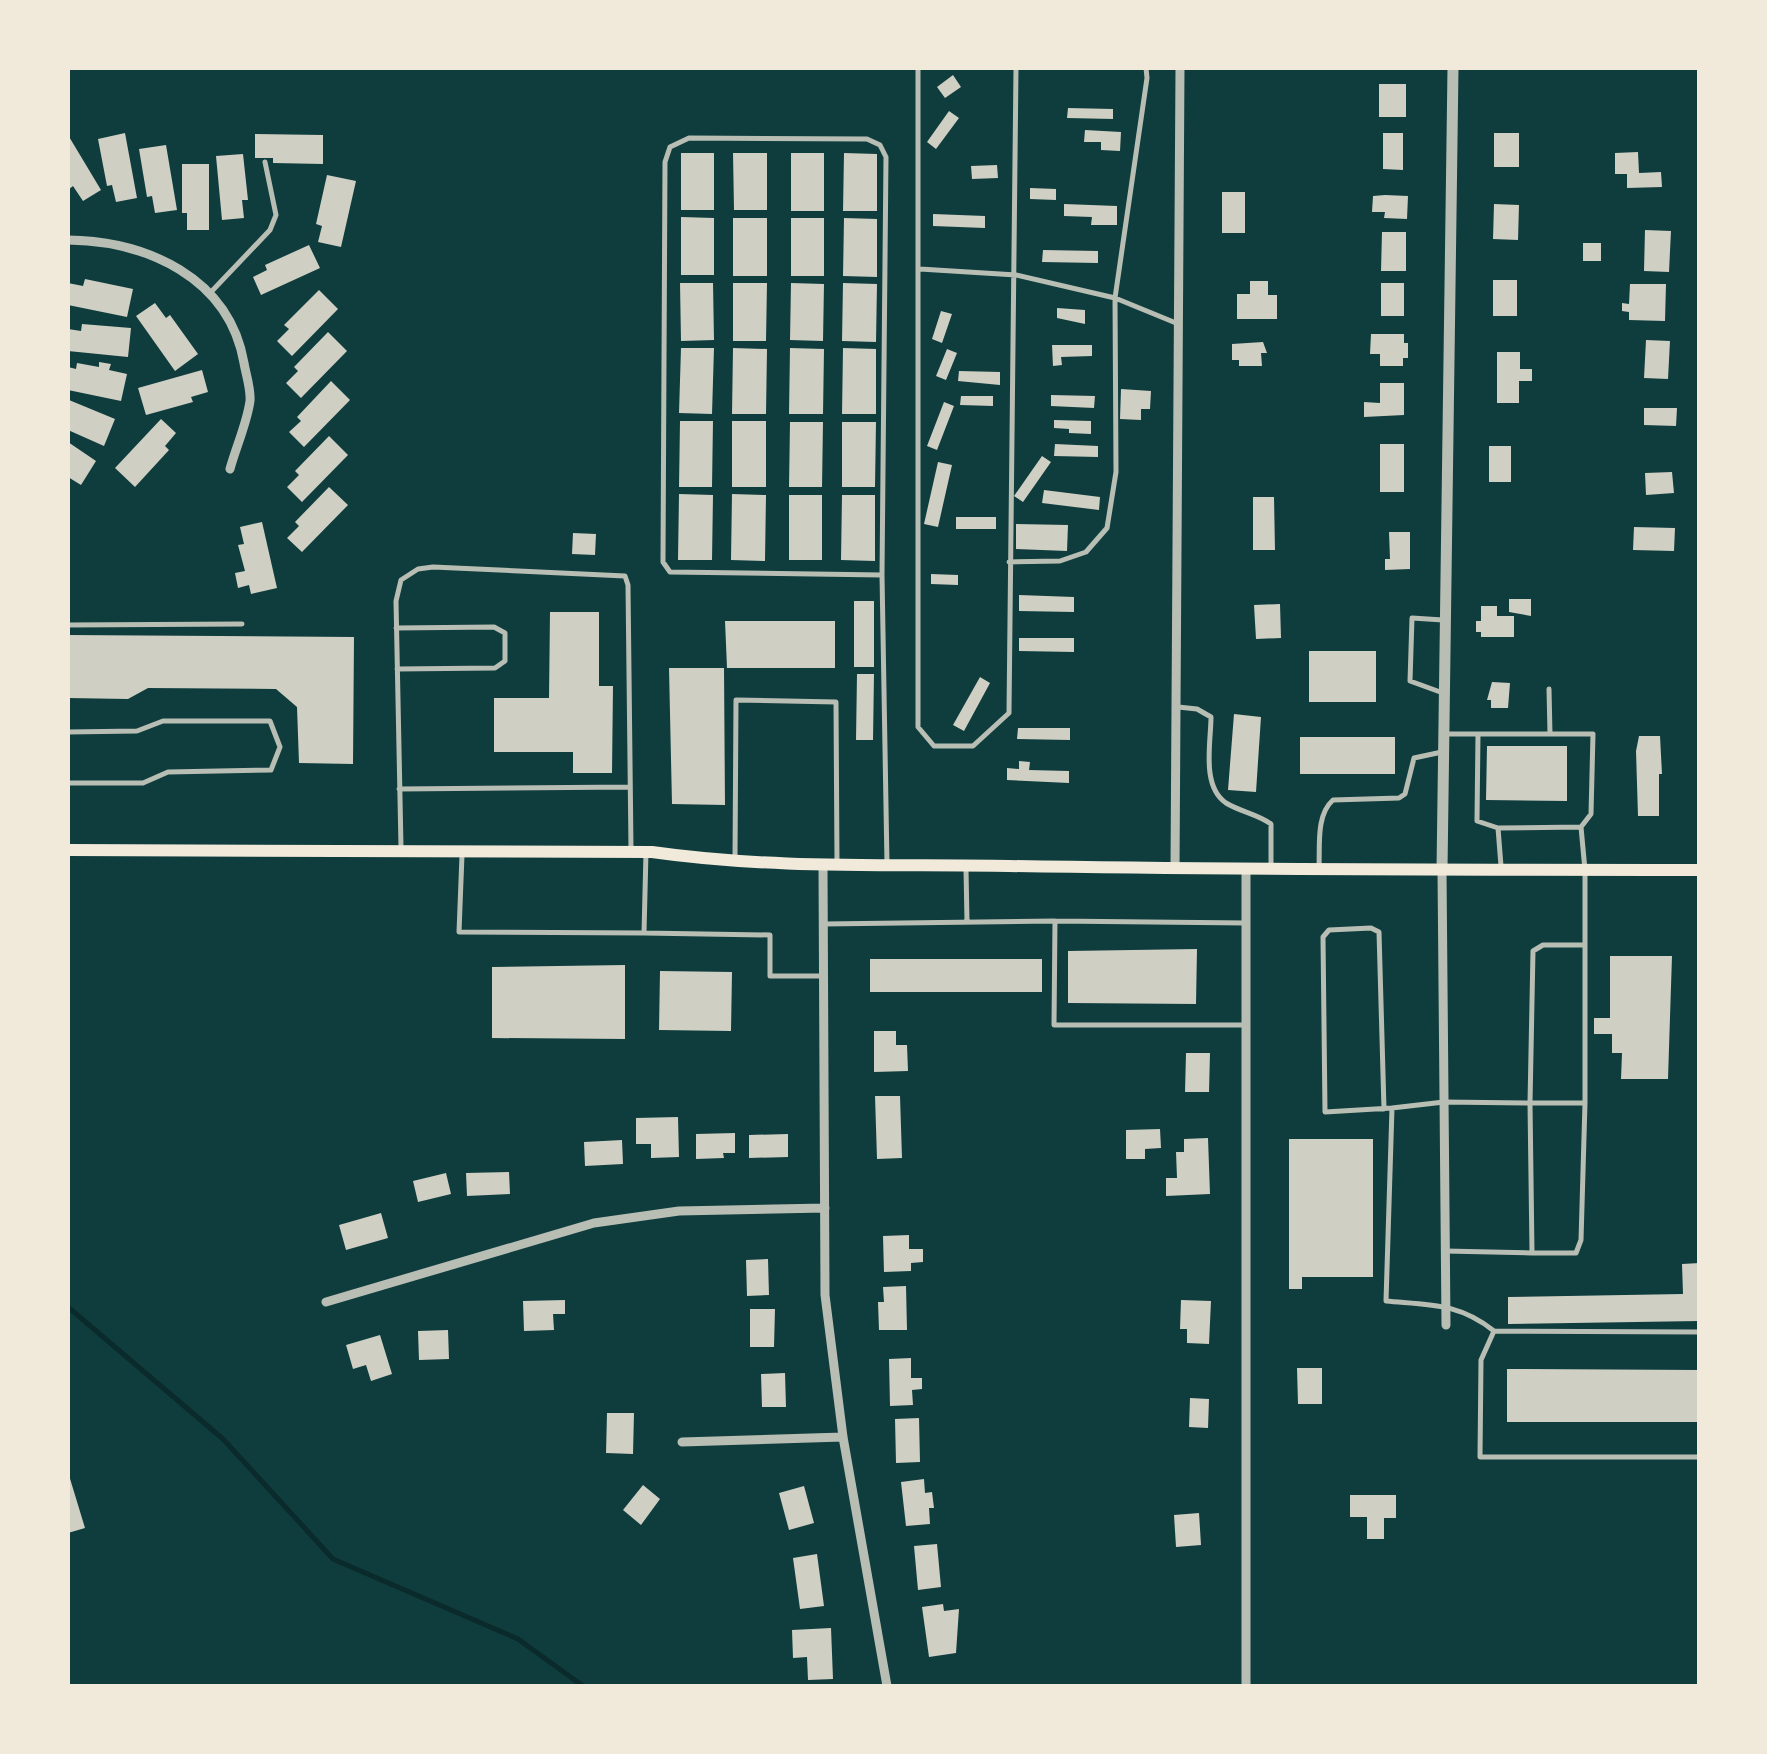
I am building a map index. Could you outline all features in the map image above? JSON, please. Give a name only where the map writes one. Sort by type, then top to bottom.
[{"type":"main road","points":[[68,850],[638,852],[830,867],[1700,870]]},
{"type":"street","points":[[1175,869],[1180,68]]},
{"type":"street","points":[[1446,1325],[1442,870],[1453,68]]},
{"type":"street","points":[[68,240],[114,242],[145,251],[185,273],[208,294],[230,324],[242,351],[250,399],[230,468]]},
{"type":"street","points":[[830,867],[824,924],[825,1295],[843,1437],[887,1686]]},
{"type":"street","points":[[1246,868],[1246,1686]]},
{"type":"street","points":[[326,1302],[594,1222],[678,1211],[825,1208]]},
{"type":"street","points":[[682,1442],[843,1437]]},
{"type":"lane","points":[[918,68],[918,726],[934,746],[972,746],[1009,714],[1016,68]]},
{"type":"lane","points":[[1009,562],[1060,562],[1086,552],[1107,528],[1116,472],[1115,298],[1146,68]]},
{"type":"lane","points":[[882,575],[670,572],[662,562],[665,162],[670,147],[689,138],[867,138],[880,145],[886,157],[882,575],[887,867]]},
{"type":"lane","points":[[208,294],[270,230],[276,215],[264,162]]},
{"type":"lane","points":[[920,269],[1016,276],[1115,298],[1176,323]]},
{"type":"lane","points":[[402,851],[396,628],[396,601],[402,580],[418,569],[433,566],[625,576],[630,787],[644,933]]},
{"type":"lane","points":[[1445,694],[1410,681],[1412,618],[1446,620]]},
{"type":"lane","points":[[68,625],[242,624]]},
{"type":"lane","points":[[396,628],[494,627],[505,633],[506,661],[496,668],[397,669]]},
{"type":"lane","points":[[1549,689],[1550,734]]},
{"type":"lane","points":[[735,862],[736,700],[836,702],[830,867]]},
{"type":"lane","points":[[1176,707],[1197,709],[1210,716],[1210,778],[1218,796],[1227,803],[1271,824],[1271,870]]},
{"type":"lane","points":[[68,732],[137,731],[163,721],[270,721],[280,747],[271,770],[168,772],[143,784],[68,783]]},
{"type":"lane","points":[[1445,1251],[1576,1253],[1581,1240],[1581,828],[1590,814],[1592,734],[1446,734]]},
{"type":"lane","points":[[1478,734],[1477,821],[1498,828],[1581,828]]},
{"type":"lane","points":[[1319,871],[1322,814],[1326,805],[1333,800],[1399,798],[1405,794],[1414,758],[1445,752]]},
{"type":"lane","points":[[399,789],[630,787]]},
{"type":"lane","points":[[1498,828],[1501,869]]},
{"type":"lane","points":[[462,851],[459,932],[770,935],[770,976],[825,976]]},
{"type":"lane","points":[[966,866],[967,922]]},
{"type":"lane","points":[[1055,920],[1054,1025],[1245,1025]]},
{"type":"lane","points":[[824,924],[1055,920],[1246,923]]},
{"type":"lane","points":[[1584,1103],[1444,1102],[1388,1109],[1325,1112],[1324,937],[1329,930],[1371,928],[1379,932],[1388,1109],[1386,1301],[1446,1306],[1470,1313],[1494,1331],[1700,1332]]},
{"type":"lane","points":[[1532,1252],[1533,951],[1542,945],[1584,945]]},
{"type":"lane","points":[[1494,1331],[1480,1360],[1480,1458],[1700,1457]]},
{"type":"building","points":[[953,75],[961,87],[945,98],[937,87]]},
{"type":"building","points":[[1379,84],[1406,84],[1406,117],[1379,117]]},
{"type":"building","points":[[1068,108],[1113,109],[1113,119],[1067,118]]},
{"type":"building","points":[[949,111],[959,118],[936,149],[927,142]]},
{"type":"building","points":[[1085,130],[1121,132],[1120,151],[1101,150],[1101,142],[1084,142]]},
{"type":"building","points":[[125,133],[137,198],[116,202],[112,185],[107,186],[98,139]]},
{"type":"building","points":[[1383,133],[1403,133],[1403,170],[1383,169]]},
{"type":"building","points":[[1494,133],[1519,133],[1519,167],[1494,167]]},
{"type":"building","points":[[255,134],[323,135],[323,164],[273,163],[273,158],[255,158]]},
{"type":"building","points":[[68,135],[101,190],[83,201],[73,186],[68,190]]},
{"type":"building","points":[[166,145],[177,210],[155,213],[152,196],[147,197],[139,149]]},
{"type":"building","points":[[1638,152],[1639,173],[1661,172],[1662,187],[1627,188],[1627,174],[1615,174],[1615,153]]},
{"type":"building","points":[[681,153],[714,153],[714,210],[681,210]]},
{"type":"building","points":[[733,153],[767,153],[767,210],[734,210]]},
{"type":"building","points":[[791,153],[824,153],[824,211],[791,211]]},
{"type":"building","points":[[844,153],[877,154],[877,211],[843,211]]},
{"type":"building","points":[[243,154],[248,200],[242,200],[244,218],[222,220],[216,156]]},
{"type":"building","points":[[182,164],[209,164],[209,230],[187,230],[187,213],[182,213]]},
{"type":"building","points":[[997,165],[998,178],[972,179],[971,166]]},
{"type":"building","points":[[327,175],[356,181],[341,247],[318,242],[322,226],[316,224]]},
{"type":"building","points":[[1030,188],[1056,189],[1056,200],[1030,199]]},
{"type":"building","points":[[1222,192],[1245,192],[1245,233],[1222,233]]},
{"type":"building","points":[[1373,196],[1408,196],[1407,219],[1384,218],[1385,212],[1372,212]]},
{"type":"building","points":[[1064,204],[1117,206],[1117,225],[1091,225],[1092,217],[1064,216]]},
{"type":"building","points":[[1494,204],[1519,205],[1518,240],[1493,239]]},
{"type":"building","points":[[933,214],[985,216],[985,228],[933,226]]},
{"type":"building","points":[[681,217],[714,218],[714,275],[681,275]]},
{"type":"building","points":[[733,218],[767,218],[767,276],[733,276]]},
{"type":"building","points":[[791,218],[824,218],[824,276],[791,276]]},
{"type":"building","points":[[844,218],[877,219],[877,277],[843,276]]},
{"type":"building","points":[[1645,230],[1671,231],[1669,272],[1644,271]]},
{"type":"building","points":[[1382,232],[1406,232],[1406,271],[1381,271]]},
{"type":"building","points":[[1583,243],[1601,243],[1601,261],[1583,261]]},
{"type":"building","points":[[309,245],[320,268],[261,295],[253,277],[267,270],[265,265]]},
{"type":"building","points":[[1043,250],[1098,251],[1098,263],[1042,262]]},
{"type":"building","points":[[85,279],[133,289],[127,317],[68,305],[68,283],[83,286]]},
{"type":"building","points":[[1493,280],[1517,280],[1517,316],[1493,316]]},
{"type":"building","points":[[1250,281],[1268,281],[1268,295],[1277,295],[1277,319],[1237,319],[1237,294],[1250,294]]},
{"type":"building","points":[[680,283],[713,283],[714,340],[681,341]]},
{"type":"building","points":[[733,283],[767,283],[766,341],[733,341]]},
{"type":"building","points":[[791,283],[824,284],[823,341],[790,340]]},
{"type":"building","points":[[843,283],[877,284],[876,342],[842,341]]},
{"type":"building","points":[[1381,283],[1404,283],[1404,316],[1381,316]]},
{"type":"building","points":[[1630,284],[1666,284],[1665,321],[1629,320],[1629,312],[1622,311],[1622,303],[1629,304]]},
{"type":"building","points":[[319,290],[338,309],[292,356],[277,341],[289,329],[284,325]]},
{"type":"building","points":[[155,303],[166,318],[170,315],[198,354],[175,371],[136,316]]},
{"type":"building","points":[[1057,308],[1085,310],[1085,324],[1057,318]]},
{"type":"building","points":[[941,311],[952,314],[942,343],[932,339]]},
{"type":"building","points":[[82,324],[131,328],[128,357],[68,351],[68,329],[81,331]]},
{"type":"building","points":[[328,332],[347,351],[301,398],[286,383],[298,371],[294,367]]},
{"type":"building","points":[[1371,334],[1404,334],[1408,358],[1403,358],[1403,366],[1380,366],[1380,354],[1370,354]]},
{"type":"building","points":[[1646,340],[1670,341],[1668,379],[1644,378]]},
{"type":"building","points":[[1263,342],[1267,353],[1261,353],[1262,366],[1239,366],[1239,360],[1232,360],[1232,344]]},
{"type":"building","points":[[1052,345],[1092,345],[1092,356],[1061,357],[1062,365],[1053,366]]},
{"type":"building","points":[[681,348],[714,348],[712,414],[679,413]]},
{"type":"building","points":[[733,348],[767,349],[766,414],[732,414]]},
{"type":"building","points":[[790,348],[824,349],[823,414],[789,414]]},
{"type":"building","points":[[843,348],[876,349],[876,414],[842,414]]},
{"type":"building","points":[[947,349],[957,353],[946,380],[936,376]]},
{"type":"building","points":[[1497,352],[1520,352],[1520,369],[1532,369],[1532,381],[1519,381],[1519,403],[1497,403]]},
{"type":"building","points":[[99,362],[111,364],[109,370],[127,374],[121,401],[68,390],[68,367],[76,369],[77,363],[99,367]]},
{"type":"building","points":[[202,370],[208,392],[191,397],[193,402],[146,415],[138,388]]},
{"type":"building","points":[[959,371],[1000,372],[1000,385],[958,381]]},
{"type":"building","points":[[331,381],[350,400],[304,447],[289,432],[301,421],[297,417]]},
{"type":"building","points":[[1380,383],[1404,383],[1404,415],[1364,417],[1364,402],[1380,403]]},
{"type":"building","points":[[1121,389],[1151,391],[1150,409],[1141,409],[1141,420],[1120,419]]},
{"type":"building","points":[[1051,395],[1095,396],[1094,408],[1051,406]]},
{"type":"building","points":[[961,396],[993,396],[993,406],[960,405]]},
{"type":"building","points":[[69,400],[115,419],[104,446],[68,430]]},
{"type":"building","points":[[944,402],[954,406],[937,450],[927,446]]},
{"type":"building","points":[[1644,408],[1677,408],[1676,426],[1644,425]]},
{"type":"building","points":[[161,419],[176,433],[165,446],[169,450],[135,487],[115,468]]},
{"type":"building","points":[[1054,420],[1091,421],[1091,434],[1054,428]]},
{"type":"building","points":[[680,421],[713,421],[712,487],[679,487]]},
{"type":"building","points":[[732,421],[766,421],[766,487],[732,487]]},
{"type":"building","points":[[790,422],[823,422],[822,487],[789,487]]},
{"type":"building","points":[[842,422],[876,422],[875,487],[842,487]]},
{"type":"building","points":[[329,436],[348,455],[302,502],[287,487],[299,475],[295,471]]},
{"type":"building","points":[[68,442],[96,461],[81,485],[68,477]]},
{"type":"building","points":[[1055,444],[1098,446],[1098,457],[1054,456]]},
{"type":"building","points":[[1380,444],[1404,444],[1404,492],[1380,492]]},
{"type":"building","points":[[1489,446],[1511,446],[1511,482],[1489,482]]},
{"type":"building","points":[[1042,456],[1051,462],[1023,502],[1014,496]]},
{"type":"building","points":[[938,462],[952,465],[938,527],[924,524]]},
{"type":"building","points":[[1672,472],[1674,493],[1646,495],[1645,473]]},
{"type":"building","points":[[329,487],[348,505],[302,552],[287,538],[299,526],[295,522]]},
{"type":"building","points":[[1044,490],[1100,497],[1099,510],[1042,503]]},
{"type":"building","points":[[679,494],[713,495],[712,560],[678,560]]},
{"type":"building","points":[[732,494],[766,495],[765,561],[731,560]]},
{"type":"building","points":[[789,495],[822,495],[822,560],[789,560]]},
{"type":"building","points":[[842,495],[875,495],[875,561],[841,560]]},
{"type":"building","points":[[1253,497],[1274,497],[1275,550],[1253,550]]},
{"type":"building","points":[[956,517],[996,517],[996,529],[956,529]]},
{"type":"building","points":[[262,522],[277,588],[251,594],[249,585],[238,588],[235,573],[245,571],[238,545],[244,544],[240,527]]},
{"type":"building","points":[[1016,524],[1068,525],[1067,551],[1016,549]]},
{"type":"building","points":[[1634,527],[1675,528],[1674,551],[1633,550]]},
{"type":"building","points":[[1389,532],[1410,532],[1410,569],[1385,570],[1385,559],[1390,559]]},
{"type":"building","points":[[573,533],[596,534],[595,555],[572,554]]},
{"type":"building","points":[[931,574],[958,575],[958,585],[931,584]]},
{"type":"building","points":[[1019,595],[1074,597],[1074,612],[1019,611]]},
{"type":"building","points":[[1509,599],[1531,599],[1531,616],[1509,612]]},
{"type":"building","points":[[854,601],[874,601],[874,667],[854,667]]},
{"type":"building","points":[[1280,604],[1281,638],[1256,639],[1254,605]]},
{"type":"building","points":[[1481,606],[1497,606],[1497,616],[1514,616],[1514,637],[1481,637],[1481,632],[1476,632],[1476,621],[1481,621]]},
{"type":"building","points":[[550,612],[599,612],[599,686],[613,686],[612,773],[573,773],[573,752],[494,752],[494,698],[549,698]]},
{"type":"building","points":[[725,621],[835,621],[835,668],[727,668]]},
{"type":"building","points":[[68,635],[354,637],[353,764],[299,763],[297,707],[276,689],[148,688],[128,699],[68,698]]},
{"type":"building","points":[[1019,638],[1074,638],[1074,652],[1019,651]]},
{"type":"building","points":[[1309,651],[1376,651],[1376,702],[1309,702]]},
{"type":"building","points":[[669,668],[724,668],[725,805],[672,804]]},
{"type":"building","points":[[857,674],[874,674],[873,740],[856,740]]},
{"type":"building","points":[[980,677],[990,683],[964,731],[953,725]]},
{"type":"building","points":[[1492,682],[1510,683],[1508,708],[1491,708],[1491,700],[1487,700]]},
{"type":"building","points":[[1234,714],[1261,717],[1256,792],[1228,790]]},
{"type":"building","points":[[1018,728],[1070,728],[1070,740],[1017,739]]},
{"type":"building","points":[[1639,736],[1660,736],[1659,816],[1638,816]]},
{"type":"building","points":[[1300,737],[1395,737],[1395,774],[1300,774]]},
{"type":"building","points":[[1487,746],[1567,746],[1567,801],[1486,800]]},
{"type":"building","points":[[1019,761],[1030,762],[1029,770],[1069,771],[1069,783],[1007,780],[1007,768],[1019,769]]},
{"type":"building","points":[[1197,949],[1196,1004],[1068,1003],[1068,951]]},
{"type":"building","points":[[1610,956],[1672,956],[1668,1079],[1621,1079],[1622,1053],[1612,1053],[1612,1034],[1594,1034],[1594,1018],[1610,1018]]},
{"type":"building","points":[[870,959],[1042,959],[1042,992],[870,992]]},
{"type":"building","points":[[625,965],[625,1039],[492,1038],[492,967]]},
{"type":"building","points":[[660,971],[732,972],[731,1031],[659,1030]]},
{"type":"building","points":[[874,1031],[896,1031],[896,1045],[907,1045],[908,1071],[874,1072]]},
{"type":"building","points":[[1186,1053],[1210,1053],[1209,1092],[1185,1092]]},
{"type":"building","points":[[875,1096],[900,1096],[902,1158],[877,1159]]},
{"type":"building","points":[[678,1117],[679,1157],[651,1158],[651,1144],[636,1144],[636,1118]]},
{"type":"building","points":[[1160,1129],[1161,1148],[1145,1149],[1145,1159],[1126,1159],[1126,1130]]},
{"type":"building","points":[[735,1133],[735,1153],[723,1153],[724,1158],[696,1159],[696,1134]]},
{"type":"building","points":[[788,1134],[788,1157],[749,1158],[749,1135]]},
{"type":"building","points":[[1208,1138],[1210,1194],[1166,1196],[1166,1178],[1177,1178],[1176,1152],[1184,1152],[1184,1139]]},
{"type":"building","points":[[1289,1139],[1373,1139],[1373,1277],[1302,1277],[1302,1289],[1289,1289]]},
{"type":"building","points":[[622,1140],[623,1164],[585,1166],[584,1142]]},
{"type":"building","points":[[509,1172],[510,1194],[467,1196],[466,1173]]},
{"type":"building","points":[[446,1173],[451,1194],[418,1202],[413,1181]]},
{"type":"building","points":[[381,1213],[388,1238],[346,1250],[339,1225]]},
{"type":"building","points":[[909,1235],[909,1249],[923,1249],[923,1262],[911,1263],[911,1271],[884,1272],[883,1236]]},
{"type":"building","points":[[768,1259],[769,1295],[747,1296],[746,1260]]},
{"type":"building","points":[[1700,1263],[1700,1321],[1508,1324],[1508,1297],[1683,1294],[1682,1264]]},
{"type":"building","points":[[906,1286],[907,1330],[879,1330],[878,1302],[884,1302],[883,1287]]},
{"type":"building","points":[[565,1300],[565,1314],[553,1314],[554,1330],[524,1331],[523,1301]]},
{"type":"building","points":[[1181,1300],[1211,1301],[1209,1344],[1187,1343],[1187,1329],[1180,1329]]},
{"type":"building","points":[[750,1309],[775,1309],[774,1347],[750,1347]]},
{"type":"building","points":[[448,1330],[449,1359],[419,1360],[418,1331]]},
{"type":"building","points":[[380,1335],[392,1374],[371,1381],[366,1365],[353,1369],[346,1345]]},
{"type":"building","points":[[911,1358],[911,1378],[922,1378],[922,1389],[912,1390],[913,1405],[890,1406],[889,1359]]},
{"type":"building","points":[[1297,1368],[1322,1368],[1322,1404],[1298,1404]]},
{"type":"building","points":[[1507,1369],[1700,1370],[1700,1422],[1507,1422]]},
{"type":"building","points":[[785,1373],[786,1407],[762,1407],[761,1374]]},
{"type":"building","points":[[1190,1398],[1209,1399],[1208,1428],[1189,1427]]},
{"type":"building","points":[[607,1413],[634,1413],[633,1454],[606,1453]]},
{"type":"building","points":[[919,1418],[920,1462],[896,1463],[895,1419]]},
{"type":"building","points":[[68,1472],[85,1528],[68,1533]]},
{"type":"building","points":[[924,1479],[925,1493],[932,1492],[930,1524],[906,1526],[901,1482]]},
{"type":"building","points":[[643,1485],[660,1499],[641,1525],[623,1510]]},
{"type":"building","points":[[804,1486],[814,1523],[789,1530],[779,1493]]},
{"type":"building","points":[[1350,1495],[1396,1495],[1396,1518],[1384,1518],[1384,1539],[1367,1539],[1367,1517],[1350,1517]]},
{"type":"building","points":[[1199,1513],[1201,1545],[1176,1547],[1174,1515]]},
{"type":"building","points":[[937,1544],[941,1587],[918,1590],[914,1546]]},
{"type":"building","points":[[817,1554],[824,1606],[800,1609],[793,1558]]},
{"type":"building","points":[[943,1604],[944,1611],[959,1609],[956,1653],[929,1657],[922,1607]]},
{"type":"building","points":[[831,1628],[833,1679],[808,1680],[807,1657],[793,1658],[792,1630]]},
{"type":"waterway","points":[[68,1307],[223,1439],[333,1559],[518,1639],[583,1686]]}]
